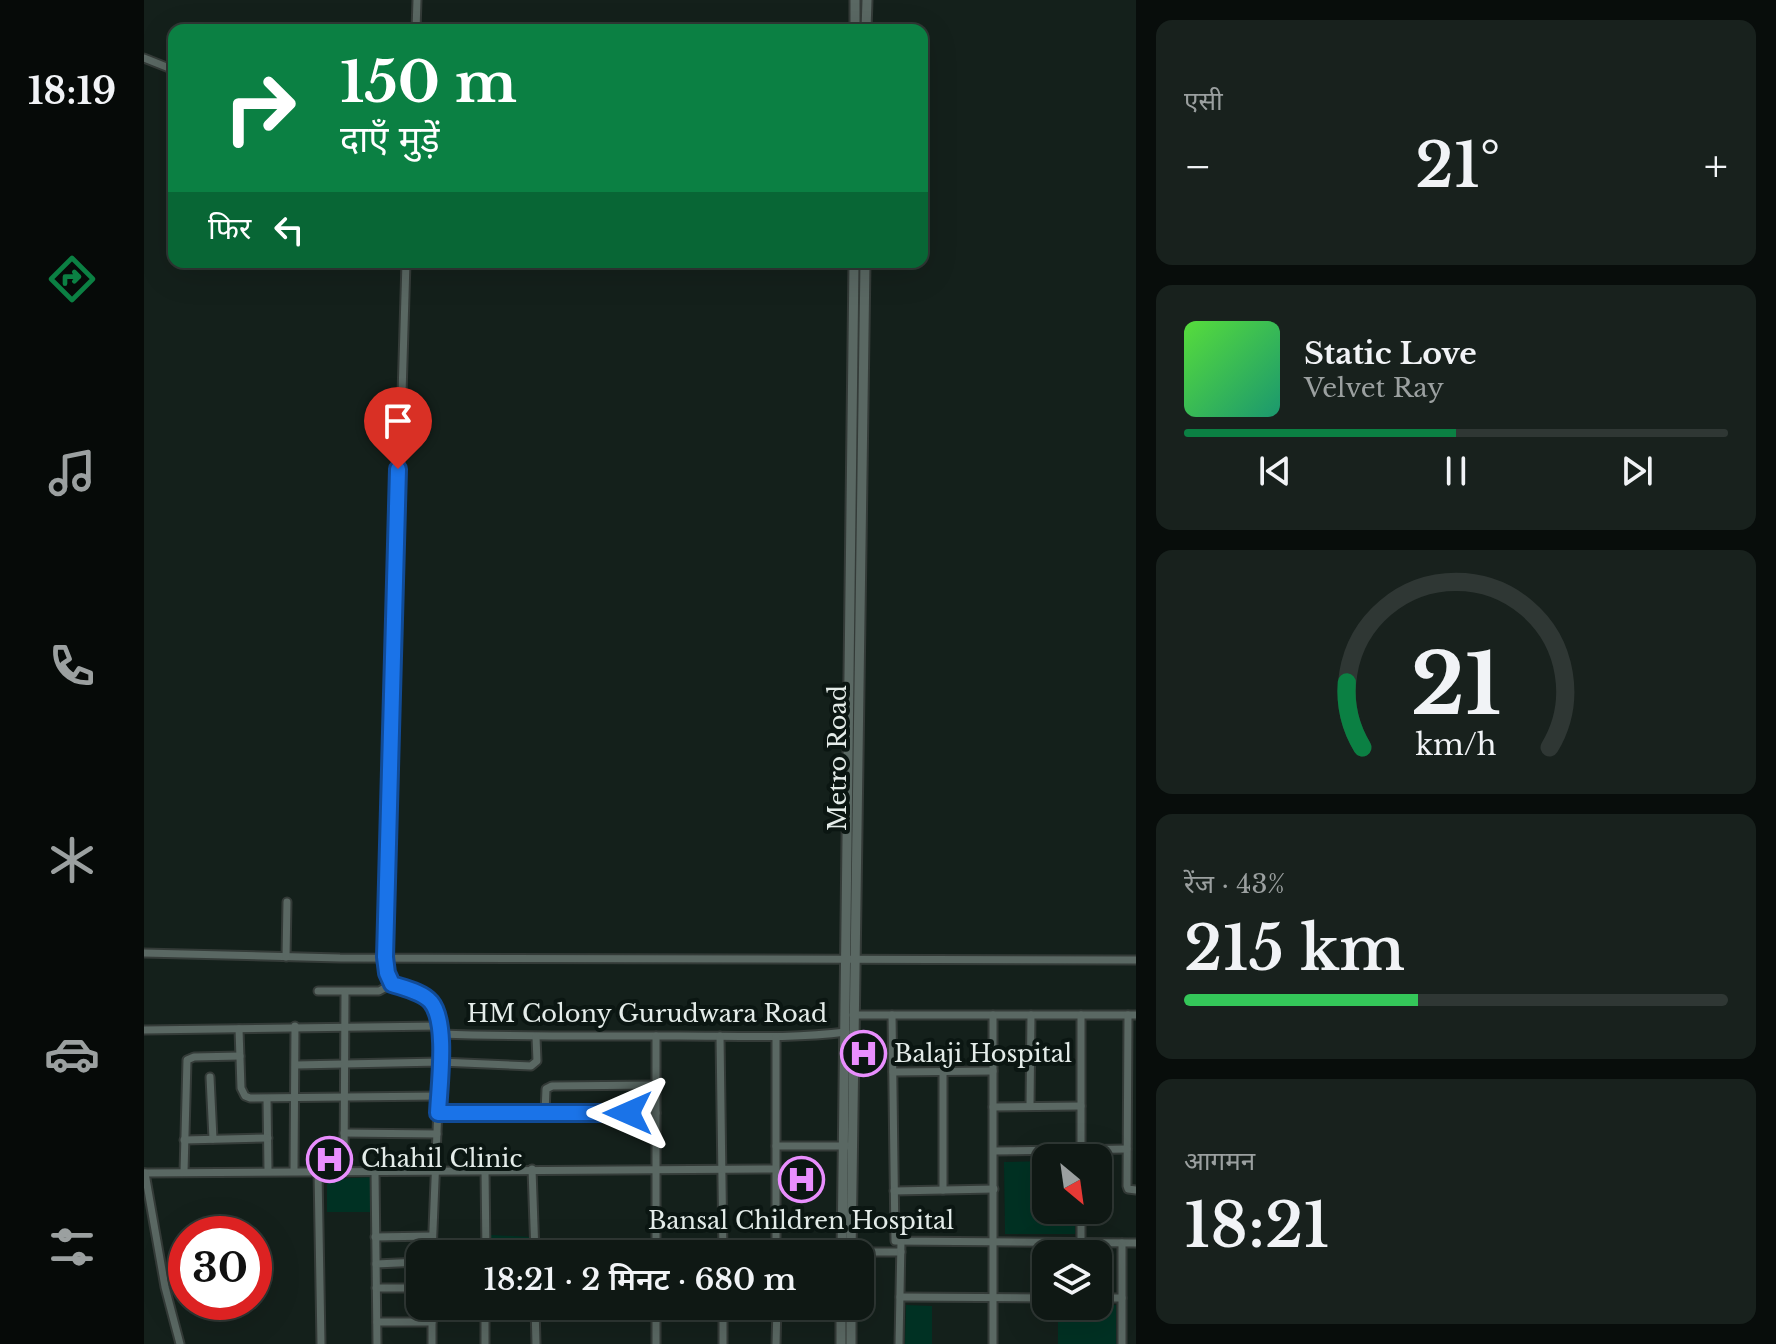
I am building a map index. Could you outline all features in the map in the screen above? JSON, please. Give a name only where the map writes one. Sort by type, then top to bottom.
[{"type":"street","points":[[416,24],[417,0]]},
{"type":"street","points":[[855,0],[855,24]]},
{"type":"street","points":[[866,24],[867,0]]},
{"type":"street","points":[[144,58],[168,68]]},
{"type":"street","points":[[406,268],[385,957],[392,984],[426,997],[434,1004],[440,1030],[432,1240]]},
{"type":"street","name":"Metro Road","points":[[848,1240],[848,1032],[844,961],[854,268]]},
{"type":"street","name":"Metro Road","points":[[848,1032],[853,1015],[855,961],[865,268]]},
{"type":"street","points":[[286,957],[287,902]]},
{"type":"street","points":[[144,953],[844,961],[1136,960]]},
{"type":"street","points":[[318,991],[379,991],[392,984]]},
{"type":"street","points":[[344,1171],[345,993]]},
{"type":"street","points":[[853,1015],[1132,1015],[1127,1186],[1136,1190]]},
{"type":"street","points":[[892,1015],[895,1241],[1032,1242]]},
{"type":"street","points":[[993,1015],[993,1344]]},
{"type":"street","points":[[1030,1106],[1031,1015]]},
{"type":"street","points":[[1081,1015],[1081,1144]]},
{"type":"street","points":[[294,1171],[295,1026]]},
{"type":"street","name":"HM Colony Gurudwara Road","points":[[144,1030],[295,1026],[440,1030],[536,1037],[776,1037],[826,1036],[848,1032]]},
{"type":"street","points":[[239,1029],[243,1093],[250,1098],[439,1096]]},
{"type":"street","points":[[656,1036],[656,1240]]},
{"type":"street","points":[[720,1036],[723,1240]]},
{"type":"street","points":[[296,1065],[440,1062],[534,1065],[537,1061],[536,1037]]},
{"type":"street","points":[[776,1037],[776,1240]]},
{"type":"street","points":[[184,1172],[187,1060],[194,1057],[240,1056]]},
{"type":"street","points":[[893,1072],[993,1071]]},
{"type":"street","points":[[943,1072],[943,1190]]},
{"type":"street","points":[[210,1077],[213,1139]]},
{"type":"street","points":[[545,1113],[548,1087],[656,1085]]},
{"type":"street","points":[[267,1099],[268,1171]]},
{"type":"street","points":[[993,1107],[1081,1106]]},
{"type":"street","points":[[438,1113],[656,1113]]},
{"type":"street","points":[[344,1133],[437,1134]]},
{"type":"street","points":[[184,1140],[268,1138]]},
{"type":"street","points":[[776,1146],[849,1146]]},
{"type":"street","points":[[1112,1151],[1127,1149]]},
{"type":"street","points":[[994,1151],[1032,1152]]},
{"type":"street","points":[[532,1169],[535,1240]]},
{"type":"street","points":[[180,1344],[165,1287],[145,1173],[775,1169]]},
{"type":"street","points":[[485,1170],[486,1240]]},
{"type":"street","points":[[318,1171],[321,1344]]},
{"type":"street","points":[[375,1171],[377,1344]]},
{"type":"street","points":[[894,1191],[994,1189]]},
{"type":"street","points":[[375,1237],[432,1236]]},
{"type":"street","points":[[899,1344],[901,1241]]},
{"type":"street","points":[[1112,1243],[1136,1243]]},
{"type":"street","points":[[1122,1243],[1122,1344]]},
{"type":"street","points":[[874,1253],[901,1252]]},
{"type":"street","points":[[376,1264],[406,1263]]},
{"type":"street","points":[[376,1288],[406,1288]]},
{"type":"street","points":[[900,1297],[1032,1298]]},
{"type":"street","points":[[1112,1298],[1122,1298]]},
{"type":"street","points":[[485,1320],[485,1344]]},
{"type":"street","points":[[535,1320],[536,1344]]},
{"type":"street","points":[[656,1320],[656,1344]]},
{"type":"street","points":[[723,1320],[723,1344]]},
{"type":"street","points":[[776,1344],[777,1320]]},
{"type":"street","points":[[841,1320],[841,1344]]},
{"type":"street","points":[[851,1320],[851,1344]]},
{"type":"street","points":[[377,1322],[432,1322],[432,1344]]},
{"type":"green space","points":[[1032,1161],[1032,1224],[1075,1224],[1075,1234],[1005,1234],[1004,1162]]},
{"type":"green space","points":[[376,1177],[376,1212],[327,1212],[327,1179]]},
{"type":"green space","points":[[491,1235],[532,1237],[532,1240],[491,1240]]},
{"type":"green space","points":[[906,1305],[932,1306],[932,1344],[905,1344]]},
{"type":"green space","points":[[1112,1305],[1116,1305],[1116,1344],[1058,1344],[1058,1320],[1112,1320]]},
{"type":"place","name":"Balaji Hospital","points":[[863,1054]]},
{"type":"place","name":"Chahil Clinic","points":[[330,1159]]},
{"type":"place","name":"Bansal Children Hospital","points":[[801,1179]]},
{"type":"route","points":[[398,469],[387,973],[392,984],[426,997],[434,1004],[441,1034],[438,1113],[628,1113]]}]
